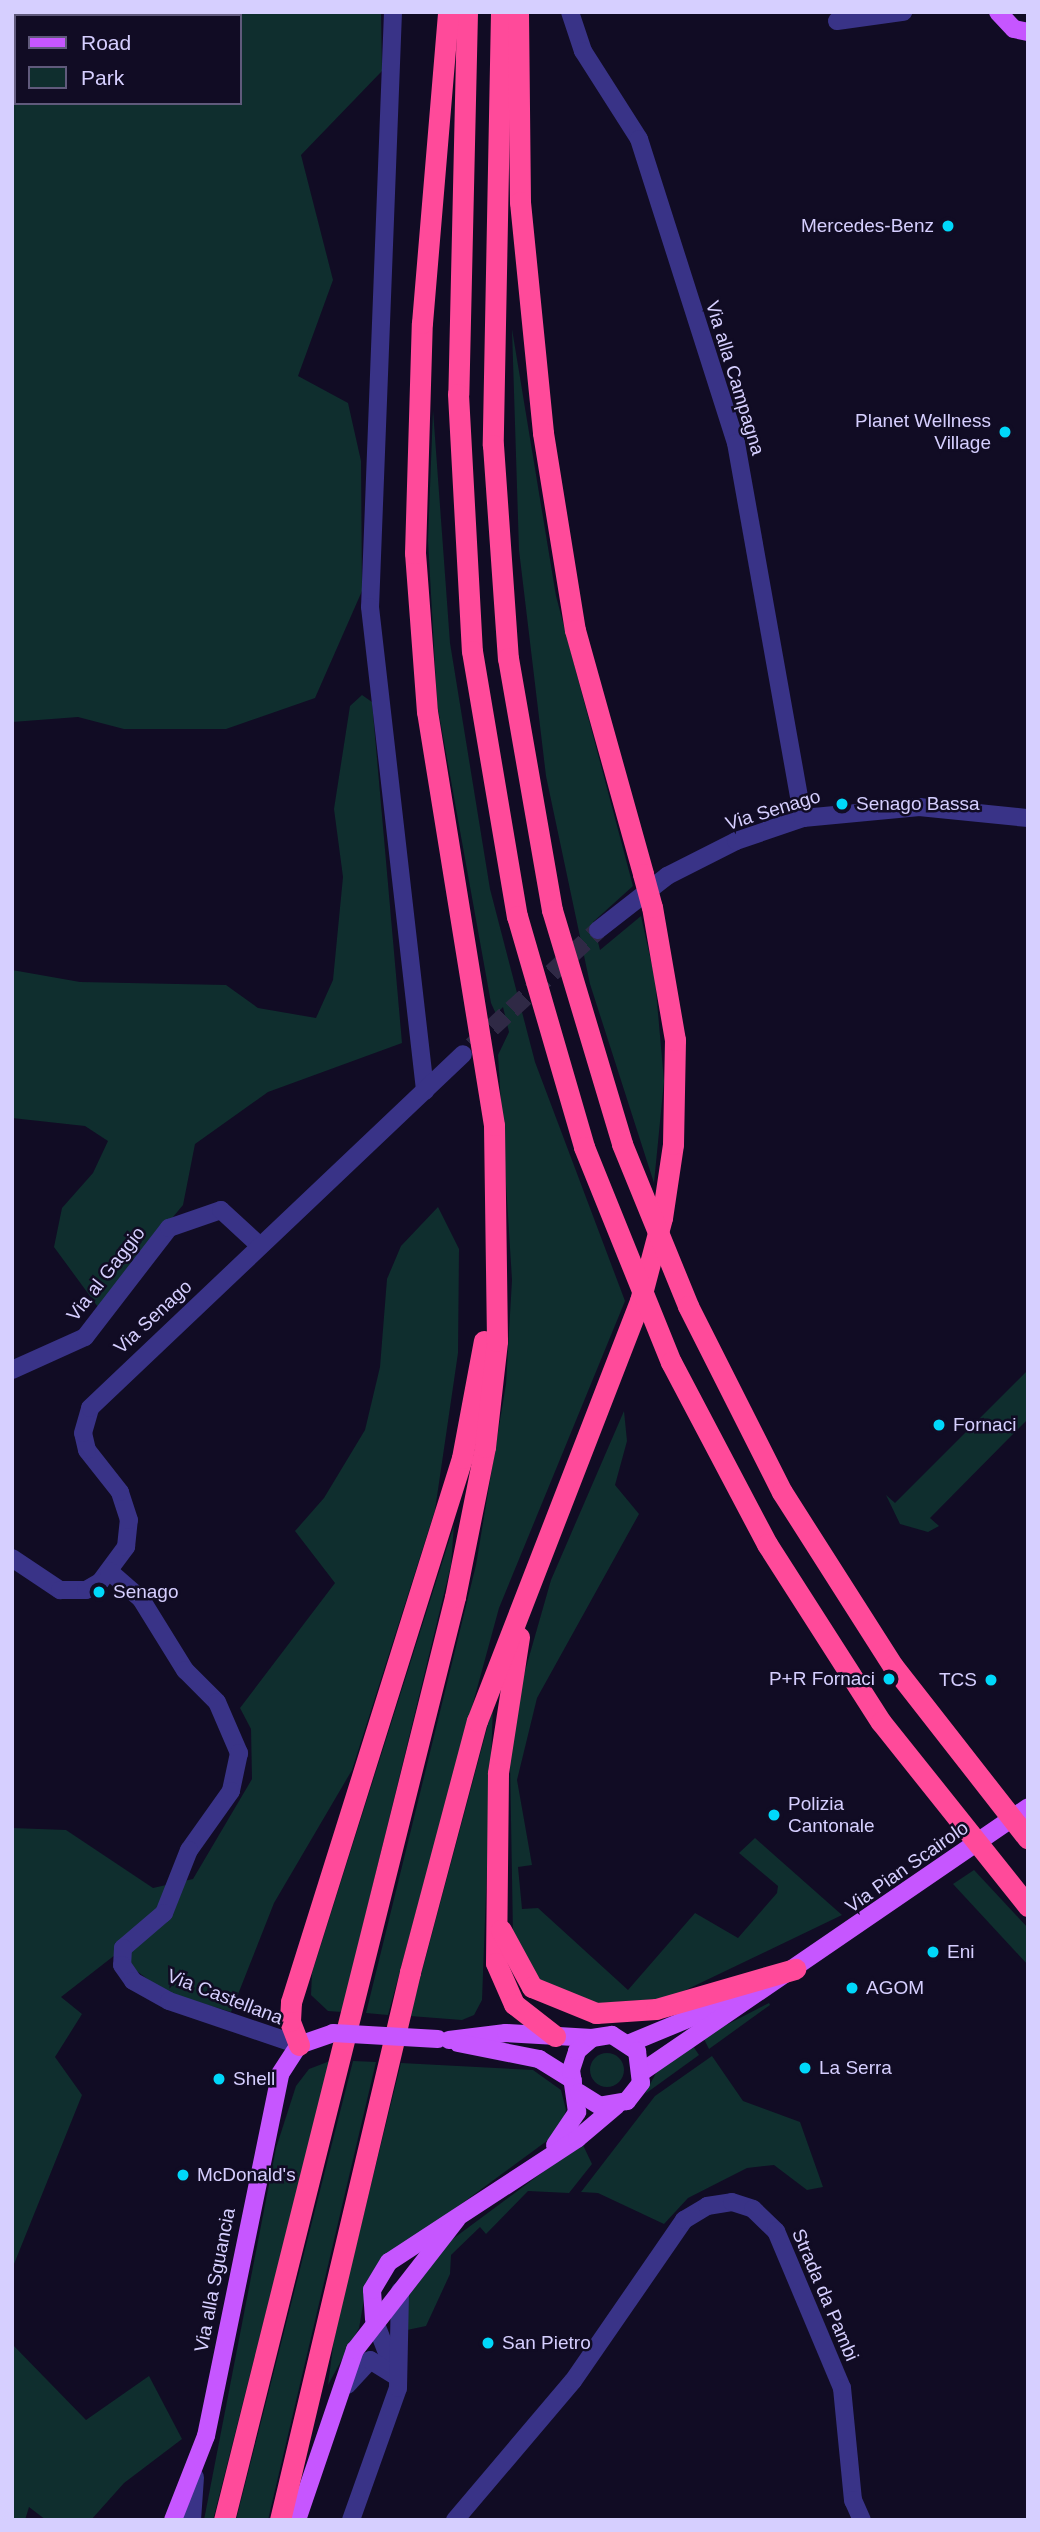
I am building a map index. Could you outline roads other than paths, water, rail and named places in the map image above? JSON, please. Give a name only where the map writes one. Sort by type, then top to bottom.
[{"type":"highway","points":[[224,2520],[467,1546],[492,1393],[500,1232],[489,1078],[435,764],[416,580],[422,323],[448,12]]},
{"type":"highway","points":[[467,12],[458,407],[472,651],[517,916],[584,1147],[671,1362],[766,1544],[881,1721],[1028,1906]]},
{"type":"highway","points":[[501,12],[493,432],[508,658],[550,897],[622,1144],[688,1306],[788,1502],[915,1698],[1028,1839]]},
{"type":"highway","points":[[280,2520],[442,1849],[477,1721],[640,1301],[667,1195],[675,1040],[652,907],[575,629],[543,433],[520,202],[518,12]]},
{"type":"highway","points":[[299,2045],[290,2021],[291,2003],[462,1458],[500,1232]]},
{"type":"highway","points":[[539,1563],[501,1738],[496,1963],[508,1994],[555,2036]]},
{"type":"highway","points":[[498,1921],[512,1959],[532,1987],[596,2013],[656,2009],[803,1965]]},
{"type":"main road","points":[[998,12],[1026,34]]},
{"type":"main road","name":"Via Pian Scairolo","points":[[643,2071],[803,1965],[1028,1807]]},
{"type":"main road","name":"Via Pian Scairolo","points":[[630,2043],[708,2013],[803,1965]]},
{"type":"main road","points":[[299,2045],[333,2033],[444,2040],[539,2059],[600,2106],[617,2105]]},
{"type":"main road","points":[[374,2319],[370,2297],[382,2270],[635,2092],[643,2071],[630,2043],[612,2035],[592,2038],[506,2033],[444,2040]]},
{"type":"main road","points":[[536,2162],[569,2130],[576,2086],[573,2060],[592,2038]]},
{"type":"main road","name":"Via alla Sguancia","points":[[195,2477],[276,2086],[299,2045]]},
{"type":"main road","points":[[298,2520],[335,2402],[374,2319],[457,2219]]},
{"type":"main road","points":[[173,2520],[195,2477]]},
{"type":"street","points":[[393,12],[370,607],[425,1091]]},
{"type":"street","name":"Via alla Campagna","points":[[569,12],[583,51],[639,139],[736,443],[803,818]]},
{"type":"street","points":[[837,21],[903,12]]},
{"type":"street","name":"Via Senago","points":[[598,930],[667,876],[736,841],[803,818],[919,807],[1028,818]]},
{"type":"street","name":"Via Senago","points":[[12,1558],[74,1592],[92,1587],[109,1570],[126,1547],[127,1506],[87,1450],[86,1415],[463,1054]]},
{"type":"street","name":"Via al Gaggio","points":[[12,1370],[85,1337],[169,1228],[221,1210],[260,1246]]},
{"type":"street","name":"Via Castellana","points":[[109,1570],[141,1599],[186,1670],[218,1702],[239,1754],[231,1791],[189,1850],[164,1913],[123,1948],[122,1965],[133,1981],[169,2001],[299,2045]]},
{"type":"street","name":"Strada da Pambi","points":[[455,2520],[573,2381],[684,2220],[707,2206],[732,2202],[754,2209],[776,2231],[842,2388],[849,2473],[859,2519]]},
{"type":"street","points":[[351,2520],[403,2357],[395,2311],[408,2275]]},
{"type":"street","points":[[374,2319],[397,2382]]},
{"type":"street","points":[[335,2402],[364,2362],[380,2361],[397,2382]]},
{"type":"street","points":[[192,2520],[195,2477]]},
{"type":"street","name":"Via alla Sguancia","points":[[163,2520],[195,2477]]},
{"type":"tunnel","points":[[472,1046],[598,930]]},
{"type":"place","name":"Mercedes-Benz","points":[[948,226]]},
{"type":"place","name":"Planet Wellness Village","points":[[1005,432]]},
{"type":"place","name":"Senago Bassa","points":[[842,804]]},
{"type":"place","name":"Fornaci","points":[[939,1425]]},
{"type":"place","name":"Senago","points":[[99,1592]]},
{"type":"place","name":"P+R Fornaci","points":[[889,1679]]},
{"type":"place","name":"TCS","points":[[991,1680]]},
{"type":"place","name":"Polizia Cantonale","points":[[774,1815]]},
{"type":"place","name":"Eni","points":[[933,1952]]},
{"type":"place","name":"AGOM","points":[[852,1988]]},
{"type":"place","name":"La Serra","points":[[805,2068]]},
{"type":"place","name":"Shell","points":[[219,2079]]},
{"type":"place","name":"McDonald's","points":[[183,2175]]},
{"type":"place","name":"San Pietro","points":[[488,2343]]}]
